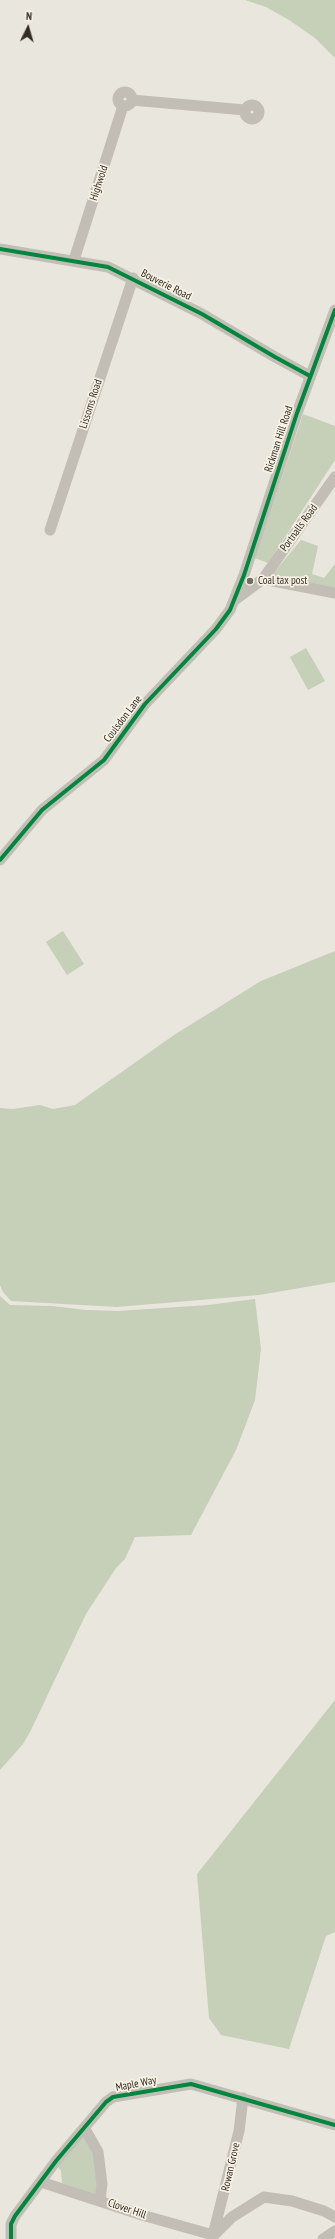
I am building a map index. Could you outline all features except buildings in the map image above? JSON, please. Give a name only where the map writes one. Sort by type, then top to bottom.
[{"type":"street","name":"Highwold","points":[[74,260],[128,103],[245,110]]},
{"type":"street","name":"Bouverie Road","points":[[0,249],[74,260],[108,267],[133,278],[202,314],[310,376]]},
{"type":"street","name":"Lissoms Road","points":[[50,530],[133,278]]},
{"type":"street","name":"Rickman Hill Road","points":[[244,575],[310,376],[335,310]]},
{"type":"street","name":"Portnalls Road","points":[[263,579],[335,477]]},
{"type":"street","name":"Coulsdon Lane","points":[[0,860],[42,810],[104,760],[145,704],[216,630],[235,600],[244,575]]},
{"type":"street","name":"Coulsdon Lane","points":[[235,600],[263,579]]},
{"type":"street","points":[[263,579],[335,593]]},
{"type":"street","name":"Maple Way","points":[[11,2239],[11,2224],[15,2216],[56,2161],[85,2129],[106,2102],[113,2097],[191,2084],[335,2125]]},
{"type":"street","name":"Rowan Grove","points":[[214,2236],[239,2131],[243,2098]]},
{"type":"street","points":[[85,2129],[98,2152],[102,2184],[100,2200]]},
{"type":"street","name":"Clover Hill","points":[[41,2182],[100,2200],[142,2215],[214,2236]]},
{"type":"street","points":[[214,2236],[232,2217],[264,2197],[292,2201],[324,2210],[335,2217]]},
{"type":"street","points":[[323,2239],[335,2231]]},
{"type":"green space","points":[[245,0],[335,0],[335,58],[315,38],[289,20],[266,7]]},
{"type":"green space","points":[[303,414],[335,426],[335,460],[268,563],[255,558]]},
{"type":"green space","points":[[301,540],[318,546],[312,574],[324,578],[335,564],[335,589],[271,576]]},
{"type":"green space","points":[[306,648],[325,681],[308,690],[290,657]]},
{"type":"green space","points":[[63,931],[84,964],[67,975],[46,942]]},
{"type":"green space","points":[[335,951],[335,1282],[259,1295],[117,1307],[11,1301],[3,1292],[0,1285],[0,1108],[13,1109],[40,1105],[53,1109],[75,1105],[174,1035],[261,981]]},
{"type":"green space","points":[[0,1296],[10,1305],[52,1306],[86,1310],[118,1311],[208,1305],[255,1299],[261,1349],[255,1400],[236,1450],[191,1535],[135,1537],[125,1559],[116,1568],[86,1614],[23,1744],[0,1770]]},
{"type":"green space","points":[[335,1700],[335,1932],[326,1936],[289,2049],[221,2035],[209,2018],[197,1874]]},
{"type":"green space","points":[[83,2137],[87,2140],[93,2155],[97,2173],[97,2193],[94,2194],[62,2183],[61,2171],[58,2167]]},
{"type":"cycle path","points":[[0,249],[108,267],[202,314],[310,376]]},
{"type":"cycle path","points":[[0,860],[42,810],[104,760],[145,704],[216,629],[230,610],[244,575],[297,413],[335,310]]},
{"type":"cycle path","points":[[11,2239],[11,2224],[15,2216],[56,2161],[106,2102],[113,2097],[191,2084],[335,2125]]},
{"type":"place","name":"Coal tax post","points":[[250,581]]}]
